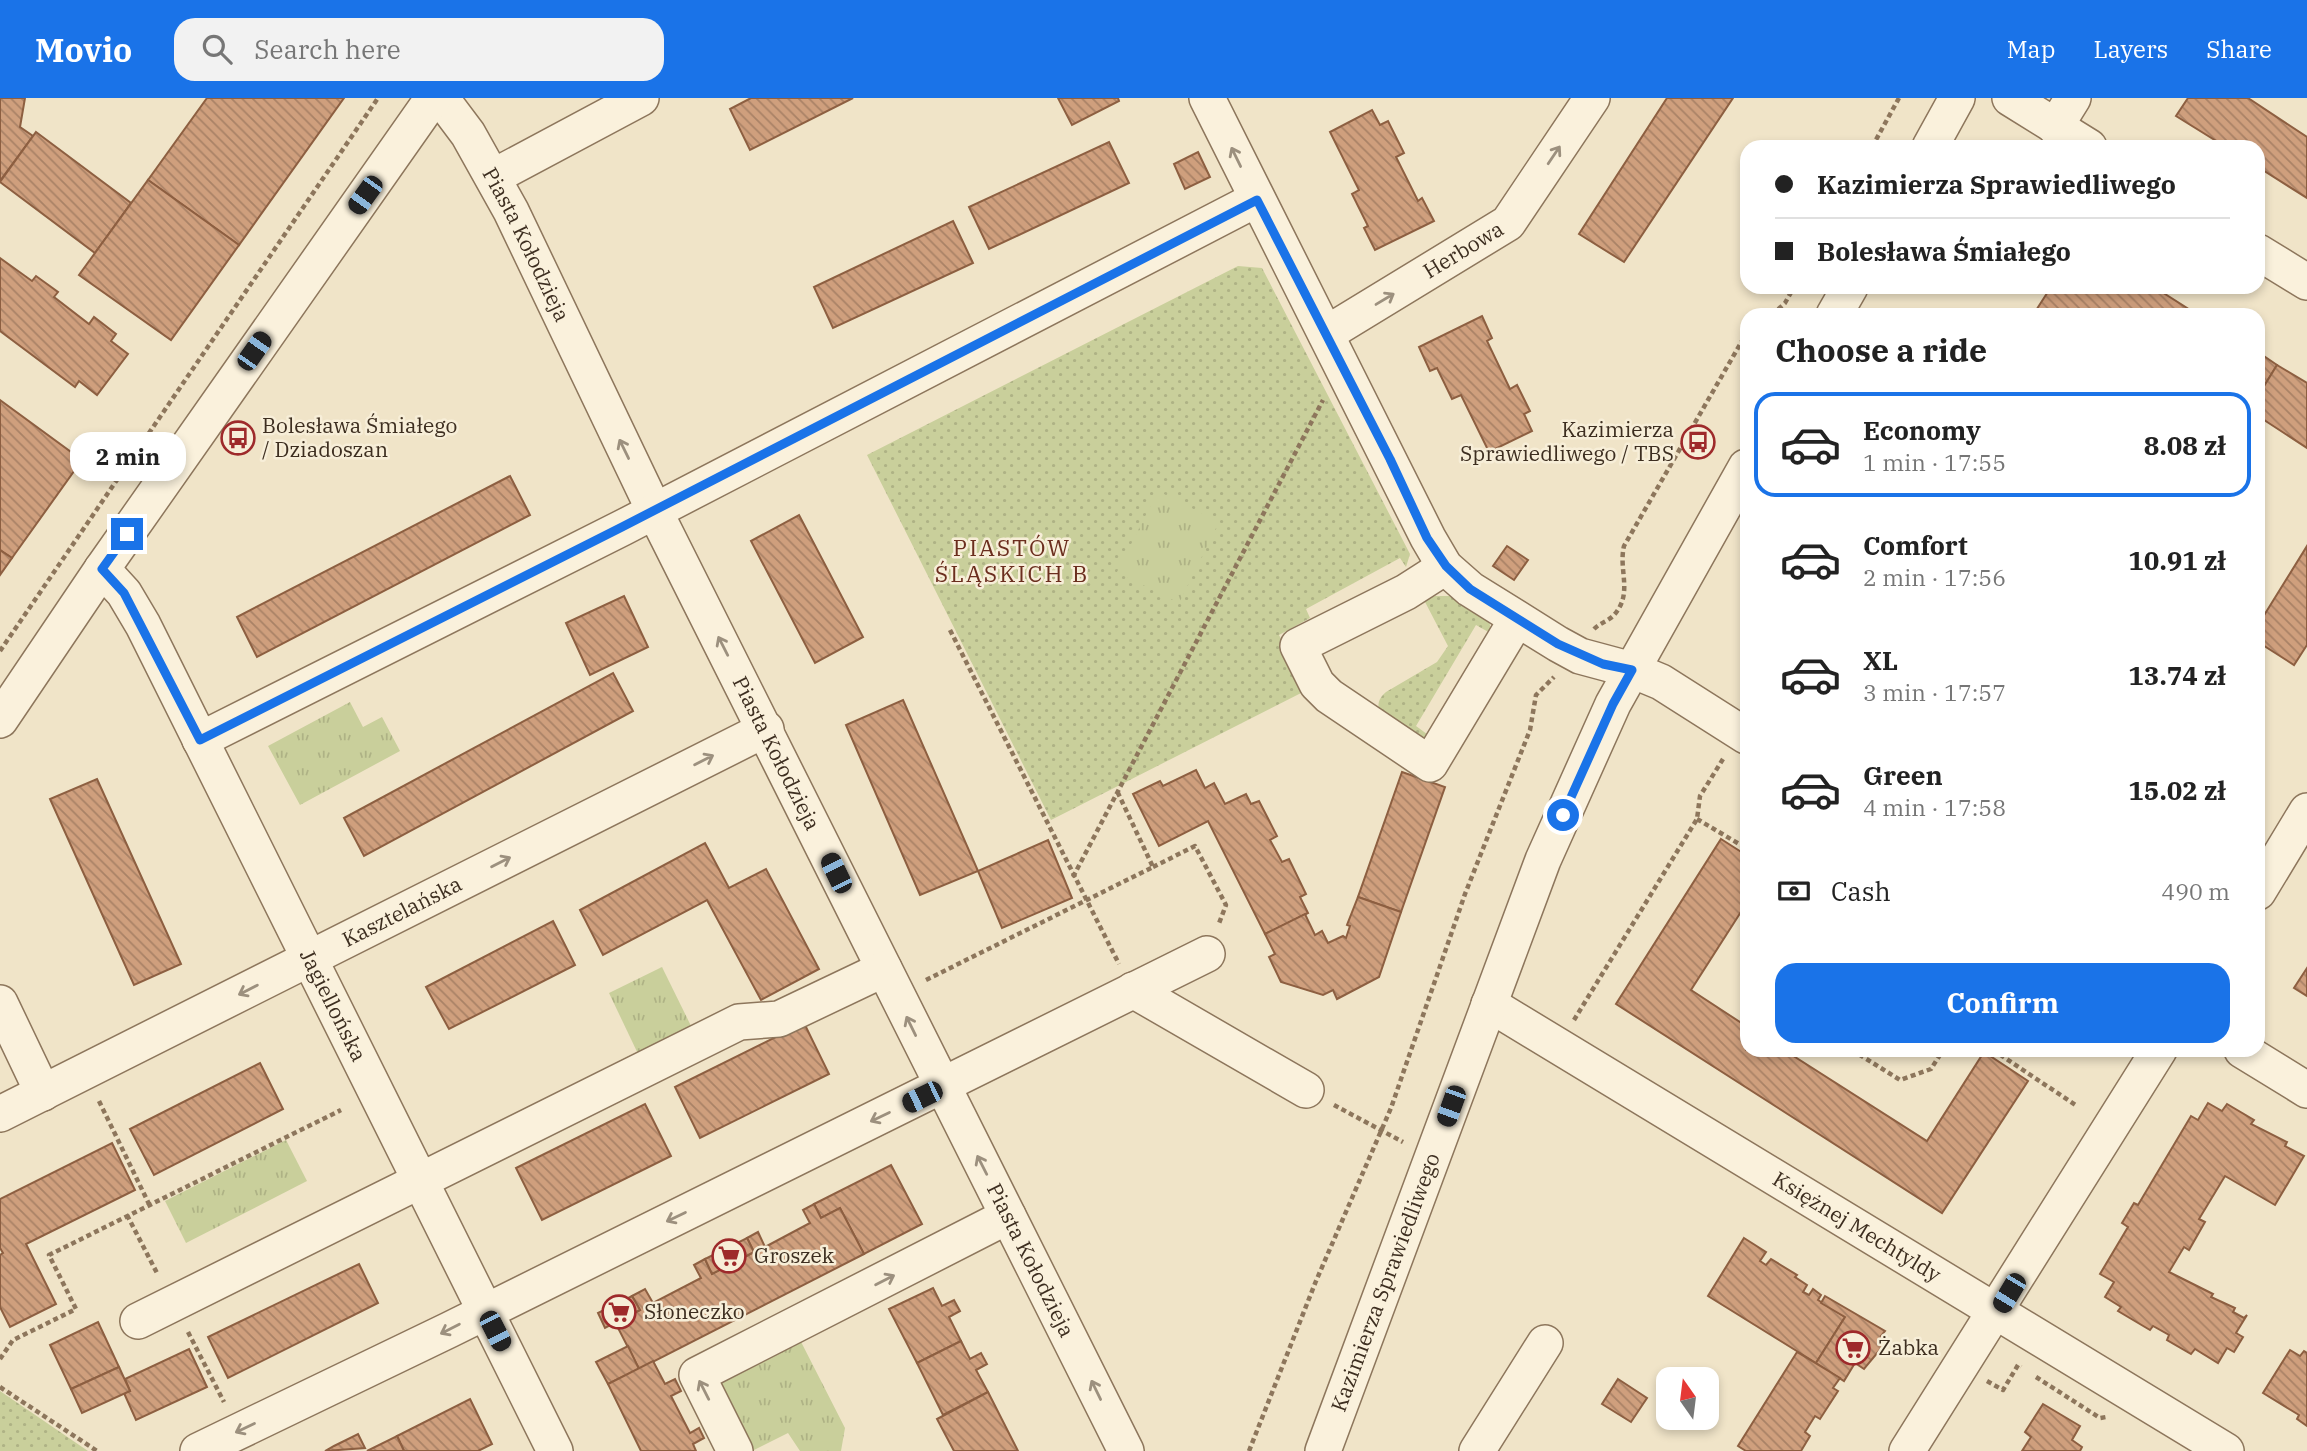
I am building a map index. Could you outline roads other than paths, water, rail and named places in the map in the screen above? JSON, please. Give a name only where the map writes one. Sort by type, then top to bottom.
[{"type":"street","points":[[0,720],[102,569],[433,98]]},
{"type":"street","name":"Piasta Kołodzieja","points":[[440,98],[468,134],[493,177],[653,510],[766,729],[942,1087],[1126,1451]]},
{"type":"street","points":[[493,177],[641,98]]},
{"type":"street","points":[[1207,98],[1427,538],[1446,566],[1470,589],[1580,656],[1632,670],[1692,700],[1740,732]]},
{"type":"street","name":"Herbowa","points":[[1333,350],[1508,223],[1592,98]]},
{"type":"street","points":[[1934,140],[1958,98]]},
{"type":"street","points":[[2010,98],[2064,112],[2084,140]]},
{"type":"street","points":[[200,740],[1257,200]]},
{"type":"street","points":[[2265,256],[2307,282]]},
{"type":"street","name":"Kazimierza Sprawiedliwego","points":[[1322,1451],[1543,860],[1613,704],[1740,478]]},
{"type":"street","points":[[1446,566],[1406,592],[1298,646],[1317,684],[1329,696],[1430,764],[1517,619]]},
{"type":"street","name":"Jagiellońska","points":[[102,569],[124,593],[200,740],[555,1451]]},
{"type":"street","name":"Kasztelańska","points":[[0,1114],[766,729]]},
{"type":"street","points":[[2265,880],[2307,811]]},
{"type":"street","points":[[198,1451],[942,1087],[1207,954]]},
{"type":"street","points":[[138,1321],[739,1022],[779,1019],[884,969]]},
{"type":"street","points":[[1133,990],[1306,1090]]},
{"type":"street","points":[[0,1003],[43,1093]]},
{"type":"street","name":"Księżnej Mechtyldy","points":[[1489,1004],[1996,1314],[2172,1437],[2226,1451]]},
{"type":"street","points":[[1907,1451],[1996,1314],[2156,1057]]},
{"type":"street","points":[[2253,1057],[2307,1090]]},
{"type":"street","points":[[735,1451],[697,1375],[1008,1216]]},
{"type":"street","points":[[1477,1451],[1545,1343]]},
{"type":"place","name":"Bolesława Śmiałego / Dziadoszan","points":[[238,438]]},
{"type":"place","name":"Kazimierza Sprawiedliwego / TBS","points":[[1698,442]]},
{"type":"place","name":"Groszek","points":[[729,1256]]},
{"type":"place","name":"Słoneczko","points":[[619,1312]]},
{"type":"place","name":"Żabka","points":[[1853,1348]]},
{"type":"district","name":"PIASTÓW ŚLĄSKICH B","points":[[1012,561]]}]
